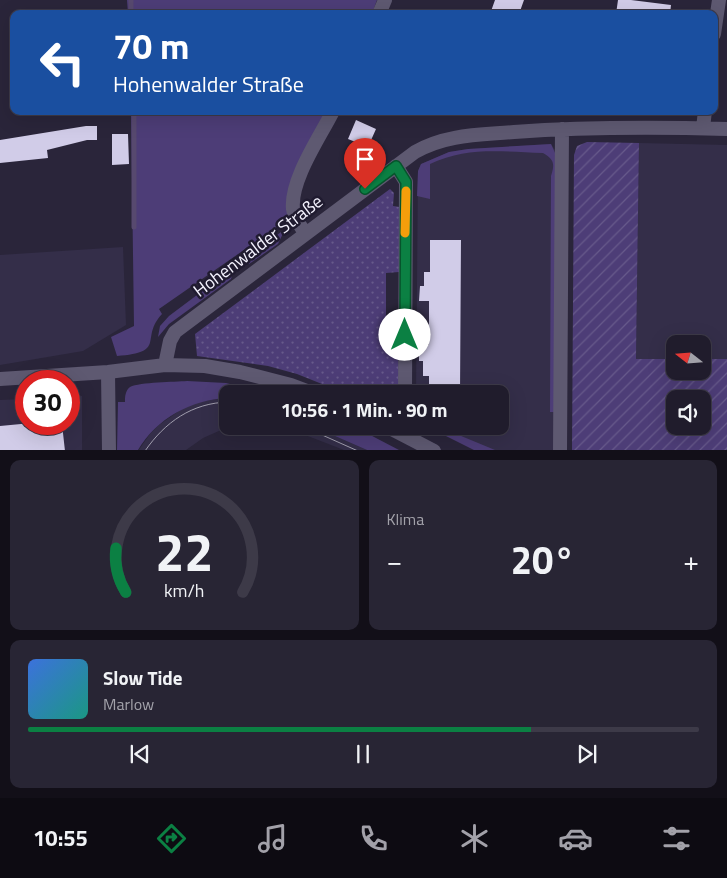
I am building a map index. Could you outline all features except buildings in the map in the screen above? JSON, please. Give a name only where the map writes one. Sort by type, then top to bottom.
[{"type":"street","points":[[305,233],[296,219],[293,209],[293,196],[296,185],[331,115]]},
{"type":"street","points":[[703,128],[705,115]]},
{"type":"street","points":[[560,450],[562,129]]},
{"type":"street","name":"Hohenwalder Straße","points":[[165,365],[170,341],[175,332],[305,233],[396,166],[430,144],[460,136],[562,129],[727,129]]},
{"type":"street","points":[[396,166],[406,182],[405,385]]},
{"type":"street","points":[[0,380],[165,365],[205,366],[240,372],[291,385]]},
{"type":"street","points":[[104,372],[109,450]]},
{"type":"street","points":[[406,435],[434,450]]},
{"type":"shaded area","points":[[127,0],[377,0],[373,10],[128,10]]},
{"type":"shaded area","points":[[131,115],[325,115],[288,198],[287,220],[159,309],[162,314],[152,331],[148,348],[133,354],[117,356],[111,337],[134,326]]},
{"type":"shaded area","points":[[587,142],[639,143],[636,359],[666,359],[666,380],[711,380],[711,359],[727,359],[727,450],[572,450],[574,155],[577,146]]},
{"type":"shaded area","points":[[639,143],[727,145],[727,359],[711,359],[711,335],[666,335],[666,359],[636,359]]},
{"type":"shaded area","points":[[551,144],[555,150],[554,450],[474,450],[444,435],[509,435],[509,385],[416,385],[418,171],[421,164],[449,152],[468,149]]},
{"type":"shaded area","points":[[551,144],[556,155],[554,412],[550,412],[551,176],[553,162],[543,153],[499,151],[472,152],[444,158],[430,164],[430,199],[417,196],[418,171],[421,164],[449,152],[468,149]]},
{"type":"shaded area","points":[[390,189],[394,193],[393,206],[400,207],[399,272],[386,273],[386,336],[398,337],[399,385],[324,385],[297,374],[268,366],[197,356],[195,334]]},
{"type":"shaded area","points":[[285,229],[278,244],[249,264],[243,262],[234,269],[231,279],[169,324],[158,337],[160,326],[169,316]]},
{"type":"shaded area","points":[[123,247],[126,325],[83,351],[0,365],[0,255]]},
{"type":"shaded area","points":[[187,381],[234,385],[219,385],[219,399],[188,407],[165,420],[138,450],[117,450],[118,402],[125,402],[126,394],[130,387]]},
{"type":"shaded area","points":[[80,396],[82,396],[82,450],[0,450],[0,400],[15,399],[15,435],[80,435]]},
{"type":"shaded area","points":[[219,399],[219,431],[203,438],[186,450],[139,450],[159,425],[186,406],[202,401]]},
{"type":"shaded area","points":[[305,435],[333,435],[367,450],[344,450]]},
{"type":"shaded area","points":[[333,435],[370,435],[399,450],[367,450]]},
{"type":"shaded area","points":[[444,435],[459,435],[495,450],[474,450]]},
{"type":"waterway","points":[[131,0],[131,10]]},
{"type":"waterway","points":[[134,115],[134,227]]},
{"type":"tram line","points":[[146,450],[161,431],[180,416],[191,410],[219,403]]},
{"type":"tram line","points":[[322,435],[356,450]]},
{"type":"slow traffic","points":[[405,233],[406,191]]},
{"type":"route","points":[[365,189],[396,166],[406,182],[405,335]]}]
